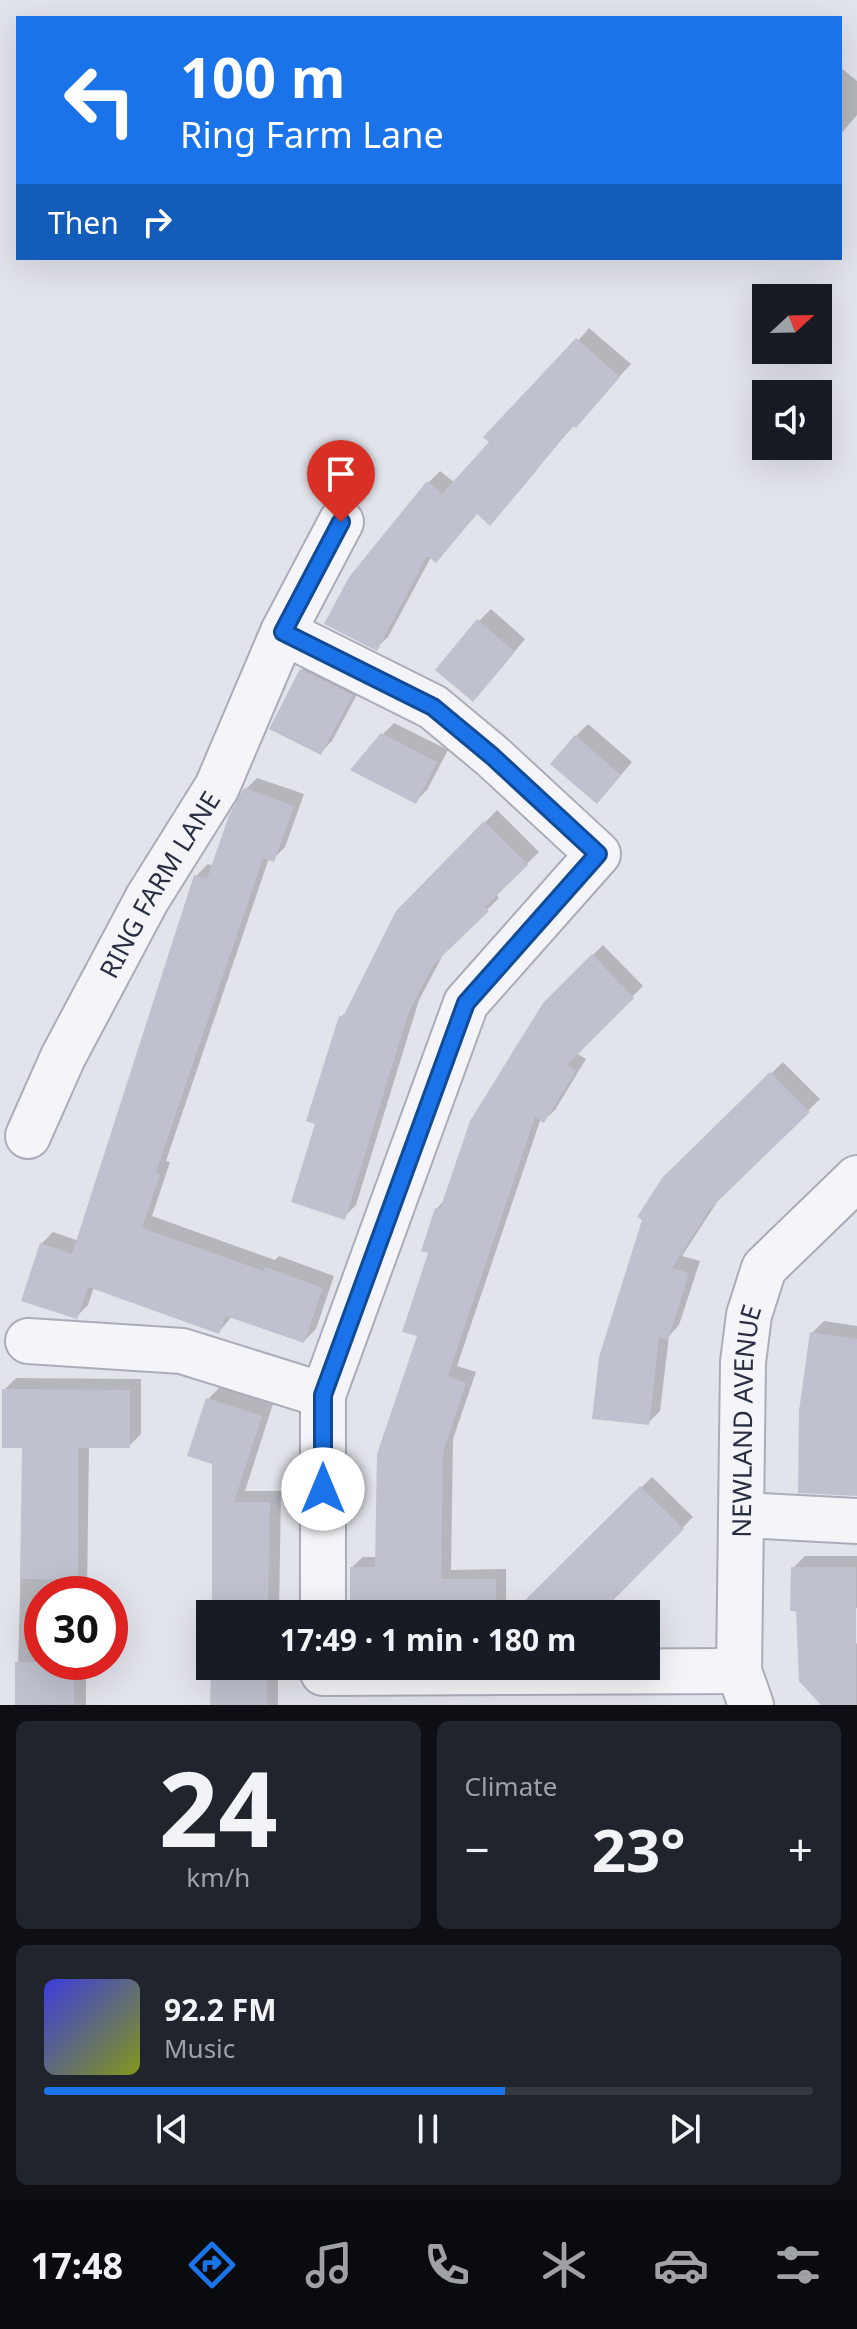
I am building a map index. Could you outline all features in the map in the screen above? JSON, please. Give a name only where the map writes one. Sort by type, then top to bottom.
[{"type":"street","name":"RING FARM LANE","points":[[28,1136],[63,1057],[147,899],[217,787],[283,632],[341,522]]},
{"type":"street","points":[[283,632],[433,707],[492,756],[598,854],[466,1003],[323,1395],[323,1600]]},
{"type":"street","name":"NEWLAND AVENUE","points":[[745,1688],[741,1515],[743,1362],[749,1315],[764,1268],[857,1178]]},
{"type":"street","points":[[28,1341],[182,1351],[323,1395]]},
{"type":"street","points":[[741,1515],[857,1521]]},
{"type":"street","points":[[322,1681],[745,1688]]},
{"type":"building","points":[[576,338],[620,377],[576,428],[573,426],[490,526],[477,514],[436,563],[427,556],[377,651],[324,624],[349,577],[427,481],[442,494],[489,442],[483,437]]},
{"type":"building","points":[[477,619],[515,652],[473,702],[435,670]]},
{"type":"building","points":[[300,669],[353,695],[321,755],[269,729]]},
{"type":"building","points":[[381,733],[437,762],[416,804],[350,770]]},
{"type":"building","points":[[575,735],[621,775],[597,804],[550,764]]},
{"type":"building","points":[[244,788],[294,806],[274,862],[263,858],[156,1172],[160,1174],[142,1228],[264,1271],[265,1267],[323,1288],[304,1343],[226,1316],[219,1334],[88,1287],[77,1319],[21,1301],[40,1243],[72,1254],[194,875],[207,879],[229,815]]},
{"type":"building","points":[[484,821],[528,865],[485,907],[489,911],[434,964],[408,1014],[345,1220],[291,1202],[315,1124],[306,1121],[339,1016],[343,1017],[396,911]]},
{"type":"building","points":[[592,954],[634,998],[567,1065],[576,1071],[544,1123],[535,1117],[448,1376],[466,1383],[443,1452],[441,1579],[496,1579],[496,1600],[350,1600],[350,1567],[375,1567],[377,1454],[417,1336],[402,1332],[428,1253],[421,1251],[435,1208],[440,1209],[470,1121],[543,1003]]},
{"type":"building","points":[[770,1072],[810,1112],[710,1209],[672,1268],[689,1273],[668,1340],[659,1337],[649,1425],[592,1419],[599,1357],[642,1220],[637,1217],[662,1178]]},
{"type":"building","points":[[810,1332],[857,1339],[857,1496],[798,1493],[799,1411]]},
{"type":"building","points":[[2,1389],[130,1390],[130,1448],[78,1448],[78,1576],[24,1576],[24,1579],[20,1579],[22,1448],[2,1448]]},
{"type":"building","points":[[206,1398],[262,1416],[234,1502],[270,1502],[268,1600],[212,1600],[212,1464],[187,1456]]},
{"type":"building","points":[[640,1486],[684,1529],[613,1600],[525,1600]]},
{"type":"building","points":[[791,1567],[856,1567],[856,1705],[821,1705],[799,1681],[796,1611],[790,1611]]},
{"type":"building","points":[[15,1662],[24,1662],[24,1680],[74,1680],[74,1705],[15,1705]]},
{"type":"building","points":[[211,1680],[267,1680],[267,1705],[210,1705]]},
{"type":"route","points":[[323,1489],[323,1395],[466,1003],[598,854],[492,756],[433,707],[283,632],[341,522]]}]
